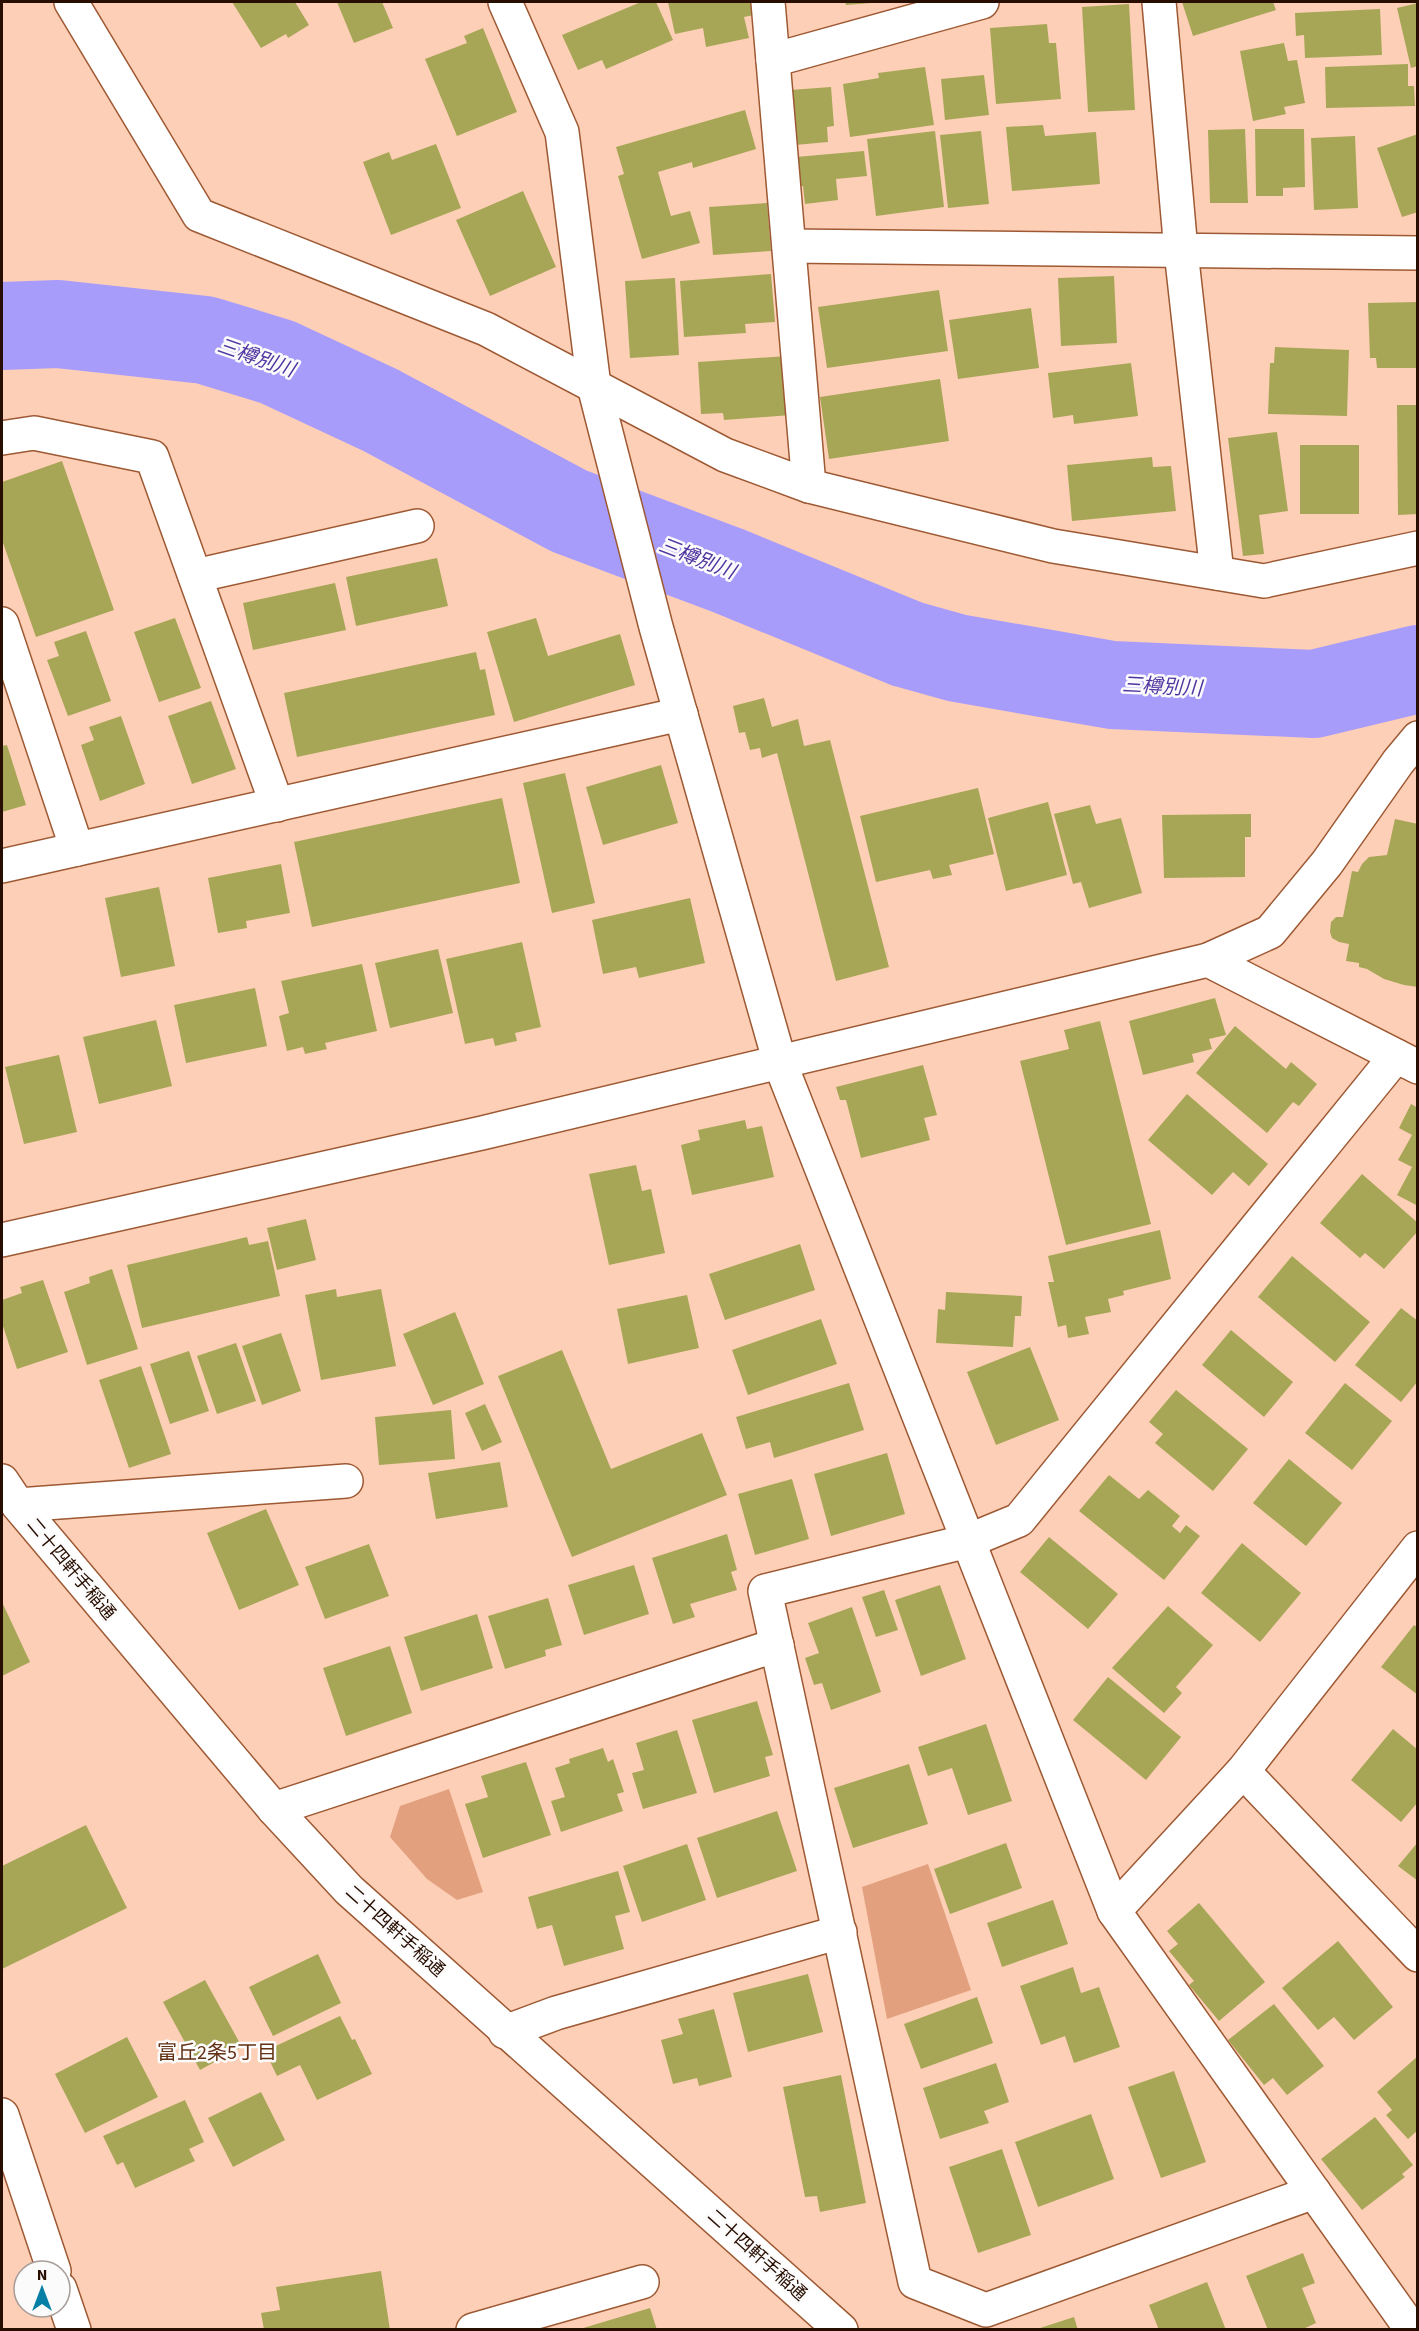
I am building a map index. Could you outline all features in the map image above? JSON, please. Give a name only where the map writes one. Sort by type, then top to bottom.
[{"type":"street","points":[[71,2],[199,215],[486,329],[726,455],[809,486],[1053,546],[1264,581],[1418,548]]},
{"type":"street","points":[[505,2],[562,132],[594,386],[656,627],[780,1063],[1114,1911],[1412,2330]]},
{"type":"street","points":[[768,2],[809,486]]},
{"type":"street","points":[[772,60],[982,2]]},
{"type":"street","points":[[1159,2],[1181,250],[1217,573]]},
{"type":"street","points":[[789,246],[1418,253]]},
{"type":"street","points":[[2,438],[34,433],[152,457],[277,805]]},
{"type":"street","points":[[195,576],[417,526]]},
{"type":"street","points":[[2,624],[77,849]]},
{"type":"street","points":[[2,866],[681,714]]},
{"type":"street","points":[[2,1240],[482,1133],[1208,960],[1270,932],[1327,863],[1408,750]]},
{"type":"street","points":[[1208,960],[1407,1061],[1019,1520],[968,1541],[765,1591],[915,2282],[986,2310],[1314,2192]]},
{"type":"street","points":[[10,1493],[346,1482]]},
{"type":"street","name":"二十四軒手稲通","points":[[10,1493],[274,1809],[349,1890],[505,2032],[841,2330]]},
{"type":"street","points":[[1114,1911],[1243,1771],[1418,1548]]},
{"type":"street","points":[[274,1809],[777,1645]]},
{"type":"street","points":[[1243,1771],[1418,1955]]},
{"type":"street","points":[[505,2032],[556,2013],[840,1932]]},
{"type":"street","points":[[2,2115],[50,2259]]},
{"type":"street","points":[[473,2330],[642,2282]]},
{"type":"shaded area","points":[[449,1789],[483,1892],[457,1900],[427,1879],[390,1837],[400,1806]]},
{"type":"shaded area","points":[[928,1864],[971,1990],[887,2019],[862,1887]]},
{"type":"building","points":[[232,2],[295,2],[309,25],[288,38],[286,34],[261,48]]},
{"type":"building","points":[[337,2],[382,2],[393,28],[354,43]]},
{"type":"building","points":[[641,2],[656,2],[673,40],[606,69],[602,60],[578,70],[562,35]]},
{"type":"building","points":[[668,2],[751,2],[754,15],[744,17],[749,38],[706,47],[703,28],[675,34]]},
{"type":"building","points":[[845,2],[870,2],[871,3],[846,5]]},
{"type":"building","points":[[1182,2],[1273,2],[1276,10],[1193,36]]},
{"type":"building","points":[[1418,3],[1418,66],[1411,68],[1397,8]]},
{"type":"building","points":[[1129,4],[1135,110],[1088,112],[1082,7]]},
{"type":"building","points":[[1380,9],[1382,55],[1305,58],[1304,35],[1296,36],[1295,13]]},
{"type":"building","points":[[1047,24],[1049,43],[1056,43],[1061,99],[996,104],[990,28]]},
{"type":"building","points":[[483,28],[517,112],[457,136],[425,59],[467,43],[464,36]]},
{"type":"building","points":[[1284,43],[1288,61],[1297,60],[1305,103],[1284,107],[1286,114],[1253,121],[1240,51]]},
{"type":"building","points":[[1408,64],[1408,86],[1414,86],[1415,106],[1326,108],[1325,67]]},
{"type":"building","points":[[925,67],[934,125],[850,137],[843,84],[879,78],[878,73]]},
{"type":"building","points":[[984,75],[989,115],[945,120],[941,79]]},
{"type":"building","points":[[831,87],[834,126],[827,127],[828,142],[795,145],[790,90]]},
{"type":"building","points":[[745,110],[756,149],[693,168],[692,162],[658,172],[671,216],[690,211],[700,243],[642,259],[618,176],[624,174],[616,147]]},
{"type":"building","points":[[1043,125],[1045,136],[1096,132],[1100,184],[1012,191],[1006,127]]},
{"type":"building","points":[[1245,129],[1248,203],[1210,203],[1208,130]]},
{"type":"building","points":[[1255,129],[1304,129],[1305,187],[1283,188],[1283,196],[1256,196]]},
{"type":"building","points":[[935,131],[944,207],[876,216],[867,139]]},
{"type":"building","points":[[981,131],[989,204],[948,208],[940,135]]},
{"type":"building","points":[[1418,134],[1418,212],[1402,217],[1377,148]]},
{"type":"building","points":[[1355,136],[1358,208],[1314,210],[1311,138]]},
{"type":"building","points":[[436,144],[461,208],[391,235],[363,162],[389,152],[392,160]]},
{"type":"building","points":[[864,151],[867,176],[836,179],[838,200],[805,204],[803,186],[799,186],[796,157]]},
{"type":"building","points":[[523,191],[556,267],[490,296],[456,220]]},
{"type":"building","points":[[767,203],[771,251],[713,255],[709,207]]},
{"type":"building","points":[[771,274],[775,322],[745,324],[746,333],[684,337],[680,281]]},
{"type":"building","points":[[1114,276],[1117,343],[1061,346],[1058,278]]},
{"type":"building","points":[[675,278],[679,355],[630,358],[625,281]]},
{"type":"building","points":[[939,290],[948,351],[827,368],[818,307]]},
{"type":"building","points":[[1418,302],[1418,368],[1377,368],[1376,358],[1370,358],[1368,303]]},
{"type":"building","points":[[1031,308],[1039,368],[958,379],[949,320]]},
{"type":"building","points":[[1275,347],[1349,350],[1347,416],[1268,414],[1270,363],[1274,363]]},
{"type":"building","points":[[787,356],[791,415],[724,420],[723,413],[701,414],[698,362]]},
{"type":"building","points":[[1131,363],[1138,416],[1074,424],[1073,415],[1053,418],[1048,373]]},
{"type":"building","points":[[940,379],[949,441],[829,459],[820,397]]},
{"type":"building","points":[[1397,405],[1418,405],[1418,514],[1398,515]]},
{"type":"building","points":[[1277,432],[1288,511],[1259,515],[1264,554],[1243,556],[1228,438]]},
{"type":"building","points":[[1300,445],[1359,445],[1359,514],[1300,514]]},
{"type":"building","points":[[1152,457],[1153,467],[1171,466],[1176,511],[1072,521],[1067,465]]},
{"type":"building","points":[[62,461],[114,610],[36,637],[2,540],[2,482]]},
{"type":"building","points":[[437,558],[448,606],[356,626],[346,577]]},
{"type":"building","points":[[335,583],[346,630],[253,650],[243,603]]},
{"type":"building","points":[[175,618],[201,688],[159,702],[134,632]]},
{"type":"building","points":[[536,618],[548,656],[620,634],[635,685],[514,722],[487,632]]},
{"type":"building","points":[[86,631],[111,701],[68,716],[47,660],[59,656],[54,642]]},
{"type":"building","points":[[476,652],[480,670],[485,669],[495,715],[297,757],[284,693]]},
{"type":"building","points":[[764,698],[772,727],[798,719],[804,746],[830,740],[889,967],[836,981],[777,753],[762,758],[760,748],[750,750],[745,732],[739,733],[733,706]]},
{"type":"building","points":[[211,701],[236,769],[192,784],[168,716]]},
{"type":"building","points":[[121,716],[145,784],[100,801],[81,745],[94,740],[89,727]]},
{"type":"building","points":[[7,745],[26,805],[2,812],[2,746]]},
{"type":"building","points":[[661,765],[678,823],[603,845],[586,787]]},
{"type":"building","points":[[565,773],[595,903],[552,913],[523,783]]},
{"type":"building","points":[[978,788],[994,854],[949,865],[952,875],[933,879],[930,870],[876,882],[860,816]]},
{"type":"building","points":[[502,798],[520,883],[312,927],[294,842]]},
{"type":"building","points":[[1048,802],[1067,875],[1006,891],[988,818]]},
{"type":"building","points":[[1090,805],[1096,824],[1121,818],[1142,893],[1089,908],[1081,882],[1073,884],[1054,814]]},
{"type":"building","points":[[1251,814],[1251,837],[1245,837],[1245,877],[1164,878],[1162,815]]},
{"type":"building","points":[[1395,819],[1418,824],[1418,987],[1384,979],[1359,967],[1359,963],[1346,961],[1349,944],[1332,938],[1330,932],[1331,922],[1336,917],[1343,917],[1352,871],[1358,872],[1369,857],[1387,855]]},
{"type":"building","points":[[281,864],[290,913],[246,921],[247,928],[218,933],[208,878]]},
{"type":"building","points":[[159,887],[175,966],[121,977],[105,898]]},
{"type":"building","points":[[690,898],[705,963],[639,978],[636,967],[603,974],[592,920]]},
{"type":"building","points":[[522,942],[541,1027],[515,1033],[517,1041],[495,1046],[493,1038],[465,1044],[446,959]]},
{"type":"building","points":[[438,949],[453,1013],[390,1028],[375,963]]},
{"type":"building","points":[[362,964],[377,1031],[325,1043],[327,1049],[305,1054],[303,1047],[287,1051],[279,1016],[289,1013],[281,981]]},
{"type":"building","points":[[255,988],[267,1046],[186,1063],[174,1005]]},
{"type":"building","points":[[1215,998],[1226,1035],[1209,1039],[1212,1049],[1192,1054],[1194,1062],[1143,1075],[1129,1021]]},
{"type":"building","points":[[156,1020],[172,1086],[99,1104],[83,1037]]},
{"type":"building","points":[[1100,1021],[1151,1224],[1066,1245],[1020,1061],[1069,1049],[1064,1030]]},
{"type":"building","points":[[1235,1026],[1286,1069],[1291,1062],[1317,1084],[1299,1106],[1293,1102],[1267,1133],[1196,1073]]},
{"type":"building","points":[[59,1055],[77,1132],[24,1144],[5,1067]]},
{"type":"building","points":[[923,1065],[937,1115],[924,1118],[930,1140],[861,1158],[846,1100],[840,1100],[836,1087]]},
{"type":"building","points":[[1187,1094],[1268,1164],[1249,1186],[1233,1172],[1212,1195],[1148,1140]]},
{"type":"building","points":[[1411,1104],[1418,1108],[1418,1206],[1397,1195],[1412,1167],[1398,1160],[1412,1135],[1399,1128]]},
{"type":"building","points":[[745,1120],[747,1129],[762,1126],[774,1177],[692,1195],[681,1145],[700,1140],[698,1130]]},
{"type":"building","points":[[636,1165],[642,1191],[651,1189],[665,1253],[609,1265],[589,1174]]},
{"type":"building","points":[[1362,1174],[1418,1223],[1418,1231],[1384,1269],[1365,1253],[1360,1258],[1320,1223]]},
{"type":"building","points":[[306,1219],[316,1260],[277,1270],[267,1228]]},
{"type":"building","points":[[1160,1230],[1171,1279],[1123,1291],[1124,1295],[1108,1299],[1111,1312],[1085,1317],[1089,1334],[1068,1338],[1066,1325],[1058,1327],[1048,1282],[1054,1282],[1048,1256]]},
{"type":"building","points":[[247,1237],[249,1245],[268,1241],[280,1296],[142,1328],[127,1265]]},
{"type":"building","points":[[800,1244],[815,1290],[725,1320],[709,1274]]},
{"type":"building","points":[[1292,1256],[1370,1322],[1335,1362],[1258,1297]]},
{"type":"building","points":[[112,1269],[138,1349],[87,1365],[64,1292],[90,1283],[89,1277]]},
{"type":"building","points":[[43,1280],[68,1352],[17,1369],[2,1323],[2,1300],[22,1293],[20,1287]]},
{"type":"building","points":[[336,1289],[337,1297],[381,1289],[396,1366],[321,1380],[305,1295]]},
{"type":"building","points":[[946,1292],[1022,1296],[1021,1316],[1015,1316],[1013,1347],[936,1343],[938,1309],[945,1310]]},
{"type":"building","points":[[687,1295],[699,1348],[628,1364],[617,1309]]},
{"type":"building","points":[[1401,1308],[1418,1321],[1418,1381],[1401,1402],[1355,1365]]},
{"type":"building","points":[[455,1312],[484,1384],[433,1405],[403,1334]]},
{"type":"building","points":[[821,1319],[837,1364],[748,1395],[732,1350]]},
{"type":"building","points":[[1231,1330],[1293,1382],[1264,1417],[1202,1365]]},
{"type":"building","points":[[281,1333],[301,1391],[262,1405],[242,1346]]},
{"type":"building","points":[[236,1343],[256,1401],[217,1414],[197,1356]]},
{"type":"building","points":[[1030,1347],[1059,1420],[996,1445],[967,1372]]},
{"type":"building","points":[[562,1350],[611,1469],[702,1433],[727,1495],[572,1557],[498,1376]]},
{"type":"building","points":[[189,1351],[209,1411],[170,1424],[150,1364]]},
{"type":"building","points":[[141,1366],[171,1454],[129,1468],[99,1380]]},
{"type":"building","points":[[849,1383],[864,1430],[774,1458],[770,1442],[746,1449],[736,1417]]},
{"type":"building","points":[[1345,1383],[1392,1421],[1352,1470],[1305,1433]]},
{"type":"building","points":[[1176,1390],[1248,1449],[1213,1491],[1155,1443],[1163,1434],[1149,1422]]},
{"type":"building","points":[[485,1404],[502,1442],[482,1451],[465,1413]]},
{"type":"building","points":[[451,1410],[455,1459],[379,1465],[375,1417]]},
{"type":"building","points":[[887,1453],[905,1514],[831,1536],[814,1474]]},
{"type":"building","points":[[1289,1459],[1342,1503],[1306,1546],[1253,1503]]},
{"type":"building","points":[[500,1462],[508,1507],[436,1519],[428,1473]]},
{"type":"building","points":[[1109,1475],[1139,1499],[1148,1490],[1180,1516],[1172,1526],[1180,1533],[1186,1525],[1200,1536],[1164,1580],[1079,1511]]},
{"type":"building","points":[[792,1479],[809,1539],[755,1555],[738,1494]]},
{"type":"building","points":[[266,1509],[299,1585],[239,1610],[207,1533]]},
{"type":"building","points":[[727,1534],[737,1570],[731,1572],[737,1590],[690,1604],[695,1617],[673,1624],[652,1558]]},
{"type":"building","points":[[1049,1537],[1118,1594],[1088,1629],[1020,1572]]},
{"type":"building","points":[[1242,1543],[1301,1593],[1260,1642],[1201,1593]]},
{"type":"building","points":[[369,1544],[389,1596],[325,1619],[305,1567]]},
{"type":"building","points":[[634,1565],[649,1614],[584,1635],[568,1585]]},
{"type":"building","points":[[940,1585],[966,1659],[921,1676],[895,1600]]},
{"type":"building","points":[[884,1590],[898,1630],[876,1637],[862,1597]]},
{"type":"building","points":[[548,1598],[562,1645],[545,1650],[546,1656],[505,1669],[488,1616]]},
{"type":"building","points":[[2,1602],[30,1662],[2,1676]]},
{"type":"building","points":[[1168,1606],[1213,1645],[1176,1687],[1182,1693],[1164,1713],[1112,1668]]},
{"type":"building","points":[[852,1607],[881,1692],[831,1710],[822,1683],[814,1685],[805,1658],[819,1653],[808,1623]]},
{"type":"building","points":[[477,1614],[493,1668],[421,1691],[404,1637]]},
{"type":"building","points":[[1414,1625],[1418,1628],[1418,1695],[1381,1667]]},
{"type":"building","points":[[390,1646],[412,1713],[346,1736],[323,1668]]},
{"type":"building","points":[[1108,1677],[1181,1737],[1146,1780],[1073,1720]]},
{"type":"building","points":[[757,1701],[773,1755],[765,1757],[770,1776],[714,1793],[692,1720]]},
{"type":"building","points":[[986,1724],[1012,1801],[968,1815],[952,1768],[928,1776],[918,1747]]},
{"type":"building","points":[[1393,1729],[1418,1750],[1418,1802],[1401,1822],[1351,1780]]},
{"type":"building","points":[[677,1730],[697,1793],[643,1809],[632,1773],[644,1770],[636,1743]]},
{"type":"building","points":[[603,1748],[608,1762],[613,1759],[624,1792],[617,1794],[623,1811],[561,1832],[551,1801],[565,1797],[555,1768],[570,1763],[569,1759]]},
{"type":"building","points":[[526,1762],[551,1835],[483,1858],[465,1804],[488,1797],[481,1776]]},
{"type":"building","points":[[909,1764],[928,1824],[853,1848],[834,1788]]},
{"type":"building","points":[[777,1811],[797,1871],[717,1898],[697,1838]]},
{"type":"building","points":[[86,1825],[127,1908],[2,1969],[2,1866]]},
{"type":"building","points":[[1418,1842],[1418,1881],[1398,1866]]},
{"type":"building","points":[[1006,1843],[1022,1888],[950,1914],[934,1869]]},
{"type":"building","points":[[687,1844],[706,1900],[642,1922],[623,1866]]},
{"type":"building","points":[[618,1871],[630,1912],[615,1916],[624,1949],[564,1966],[552,1925],[537,1929],[528,1897]]},
{"type":"building","points":[[1053,1900],[1068,1944],[1002,1967],[987,1923]]},
{"type":"building","points":[[1199,1903],[1265,1982],[1219,2021],[1189,1985],[1194,1981],[1169,1951],[1178,1944],[1167,1931]]},
{"type":"building","points":[[1338,1941],[1393,2007],[1354,2040],[1334,2017],[1318,2030],[1282,1988]]},
{"type":"building","points":[[318,1954],[341,2003],[273,2036],[249,1987]]},
{"type":"building","points":[[1073,1967],[1081,1993],[1099,1987],[1120,2047],[1074,2063],[1065,2036],[1041,2045],[1020,1986]]},
{"type":"building","points":[[808,1974],[823,2032],[748,2052],[733,1993]]},
{"type":"building","points":[[205,1980],[242,2047],[200,2070],[163,2002]]},
{"type":"building","points":[[977,1997],[993,2043],[921,2069],[904,2024]]},
{"type":"building","points":[[1274,2004],[1324,2066],[1287,2095],[1273,2078],[1264,2085],[1228,2040]]},
{"type":"building","points":[[714,2009],[732,2077],[699,2086],[697,2078],[673,2084],[661,2040],[683,2034],[678,2019]]},
{"type":"building","points":[[340,2016],[352,2040],[355,2039],[372,2074],[317,2100],[300,2065],[277,2076],[265,2051]]},
{"type":"building","points":[[127,2037],[158,2097],[85,2133],[55,2074]]},
{"type":"building","points":[[1418,2056],[1418,2130],[1408,2139],[1386,2115],[1392,2110],[1377,2092]]},
{"type":"building","points":[[996,2063],[1009,2102],[984,2111],[989,2123],[940,2139],[923,2088]]},
{"type":"building","points":[[1174,2071],[1206,2162],[1161,2178],[1128,2087]]},
{"type":"building","points":[[841,2075],[866,2203],[820,2212],[817,2196],[805,2197],[783,2087]]},
{"type":"building","points":[[261,2092],[285,2140],[233,2167],[208,2118]]},
{"type":"building","points":[[185,2100],[204,2142],[189,2149],[195,2161],[135,2188],[123,2162],[117,2165],[103,2136]]},
{"type":"building","points":[[1091,2114],[1114,2179],[1038,2207],[1015,2142]]},
{"type":"building","points":[[1375,2117],[1413,2165],[1402,2174],[1405,2177],[1362,2210],[1321,2159]]},
{"type":"building","points":[[1002,2149],[1031,2235],[978,2253],[949,2167]]},
{"type":"building","points":[[1303,2253],[1315,2283],[1302,2288],[1316,2323],[1301,2330],[1268,2330],[1246,2276]]},
{"type":"building","points":[[381,2271],[390,2330],[264,2330],[261,2313],[280,2310],[276,2287]]},
{"type":"building","points":[[1207,2282],[1226,2330],[1159,2330],[1149,2305]]},
{"type":"building","points":[[650,2308],[657,2330],[580,2330],[580,2329]]},
{"type":"building","points":[[1074,2317],[1078,2330],[1037,2330],[1037,2329]]},
{"type":"waterway","name":"三樽別川","points":[[2,326],[58,324],[205,340],[277,362],[380,410],[569,511],[729,571],[907,644],[957,658],[1112,685],[1314,694],[1418,669]]},
{"type":"district","name":"富丘2条5丁目","points":[[217,2053]]}]
